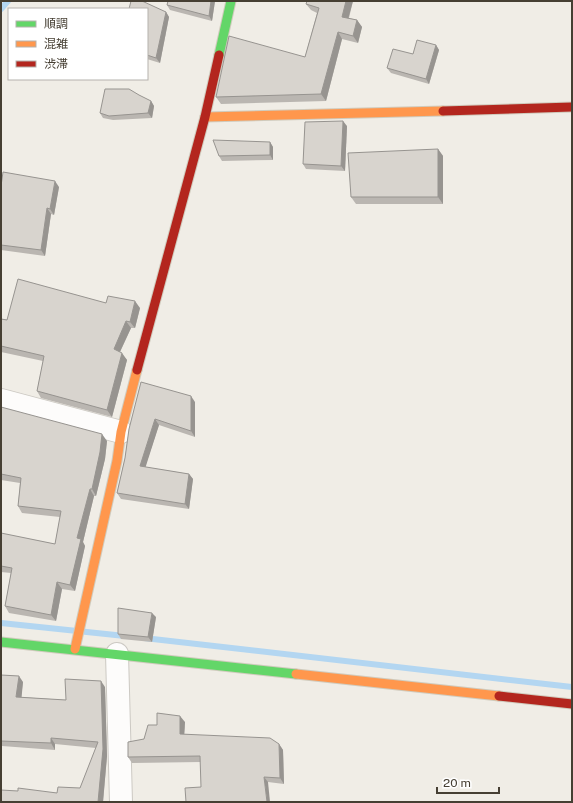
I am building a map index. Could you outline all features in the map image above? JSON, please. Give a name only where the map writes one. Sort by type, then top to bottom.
[{"type":"street","points":[[75,649],[117,461],[121,432],[150,318],[205,117],[231,1]]},
{"type":"street","points":[[205,117],[572,108]]},
{"type":"street","points":[[1,400],[121,432]]},
{"type":"street","points":[[1,642],[572,704]]},
{"type":"street","points":[[117,654],[120,802]]},
{"type":"building","points":[[131,1],[142,1],[166,12],[156,58],[148,55],[148,8],[129,8]]},
{"type":"building","points":[[168,1],[211,1],[209,16],[167,5]]},
{"type":"building","points":[[307,1],[346,1],[342,17],[357,20],[353,36],[338,32],[321,94],[216,97],[229,36],[305,57],[319,8],[306,4]]},
{"type":"building","points":[[417,40],[436,45],[426,79],[387,68],[393,49],[413,54]]},
{"type":"building","points":[[105,89],[129,89],[151,101],[148,113],[109,116],[100,113]]},
{"type":"building","points":[[343,121],[341,166],[303,164],[305,122]]},
{"type":"building","points":[[213,140],[270,142],[270,155],[219,156]]},
{"type":"building","points":[[438,149],[438,197],[351,197],[348,153]]},
{"type":"building","points":[[3,172],[55,181],[50,209],[47,208],[41,250],[1,245],[1,186]]},
{"type":"building","points":[[18,279],[106,303],[108,296],[135,301],[130,322],[126,321],[114,349],[122,353],[107,410],[37,391],[44,356],[1,346],[1,319],[7,320]]},
{"type":"building","points":[[141,382],[191,396],[191,431],[155,419],[140,466],[189,474],[185,504],[117,493],[125,458],[129,429]]},
{"type":"building","points":[[1,407],[102,434],[100,452],[92,489],[90,489],[77,538],[81,539],[70,585],[57,582],[51,615],[5,606],[12,568],[1,566],[1,533],[55,544],[61,511],[18,506],[21,478],[1,474]]},
{"type":"building","points":[[118,608],[152,613],[148,637],[118,634]]},
{"type":"building","points":[[1,675],[19,676],[16,697],[66,700],[65,679],[101,681],[103,749],[98,802],[1,802],[1,790],[18,791],[18,788],[57,793],[58,787],[80,788],[98,742],[51,738],[51,743],[1,741]]},
{"type":"building","points":[[157,713],[180,716],[180,734],[270,738],[279,744],[280,778],[264,777],[267,802],[186,802],[185,788],[201,787],[200,756],[128,757],[128,742],[144,739],[148,725],[157,725]]},
{"type":"waterway","points":[[1,9],[8,1]]},
{"type":"waterway","points":[[1,623],[125,636]]},
{"type":"waterway","points":[[144,638],[572,687]]},
{"type":"traffic: fast","points":[[219,55],[231,1]]},
{"type":"traffic: fast","points":[[1,642],[296,674]]},
{"type":"traffic: slow","points":[[205,117],[443,111]]},
{"type":"traffic: slow","points":[[75,649],[117,461],[121,432],[137,370]]},
{"type":"traffic: slow","points":[[296,674],[499,696]]},
{"type":"traffic: jam","points":[[137,370],[205,117],[219,55]]},
{"type":"traffic: jam","points":[[443,111],[572,107]]},
{"type":"traffic: jam","points":[[499,696],[572,704]]}]
